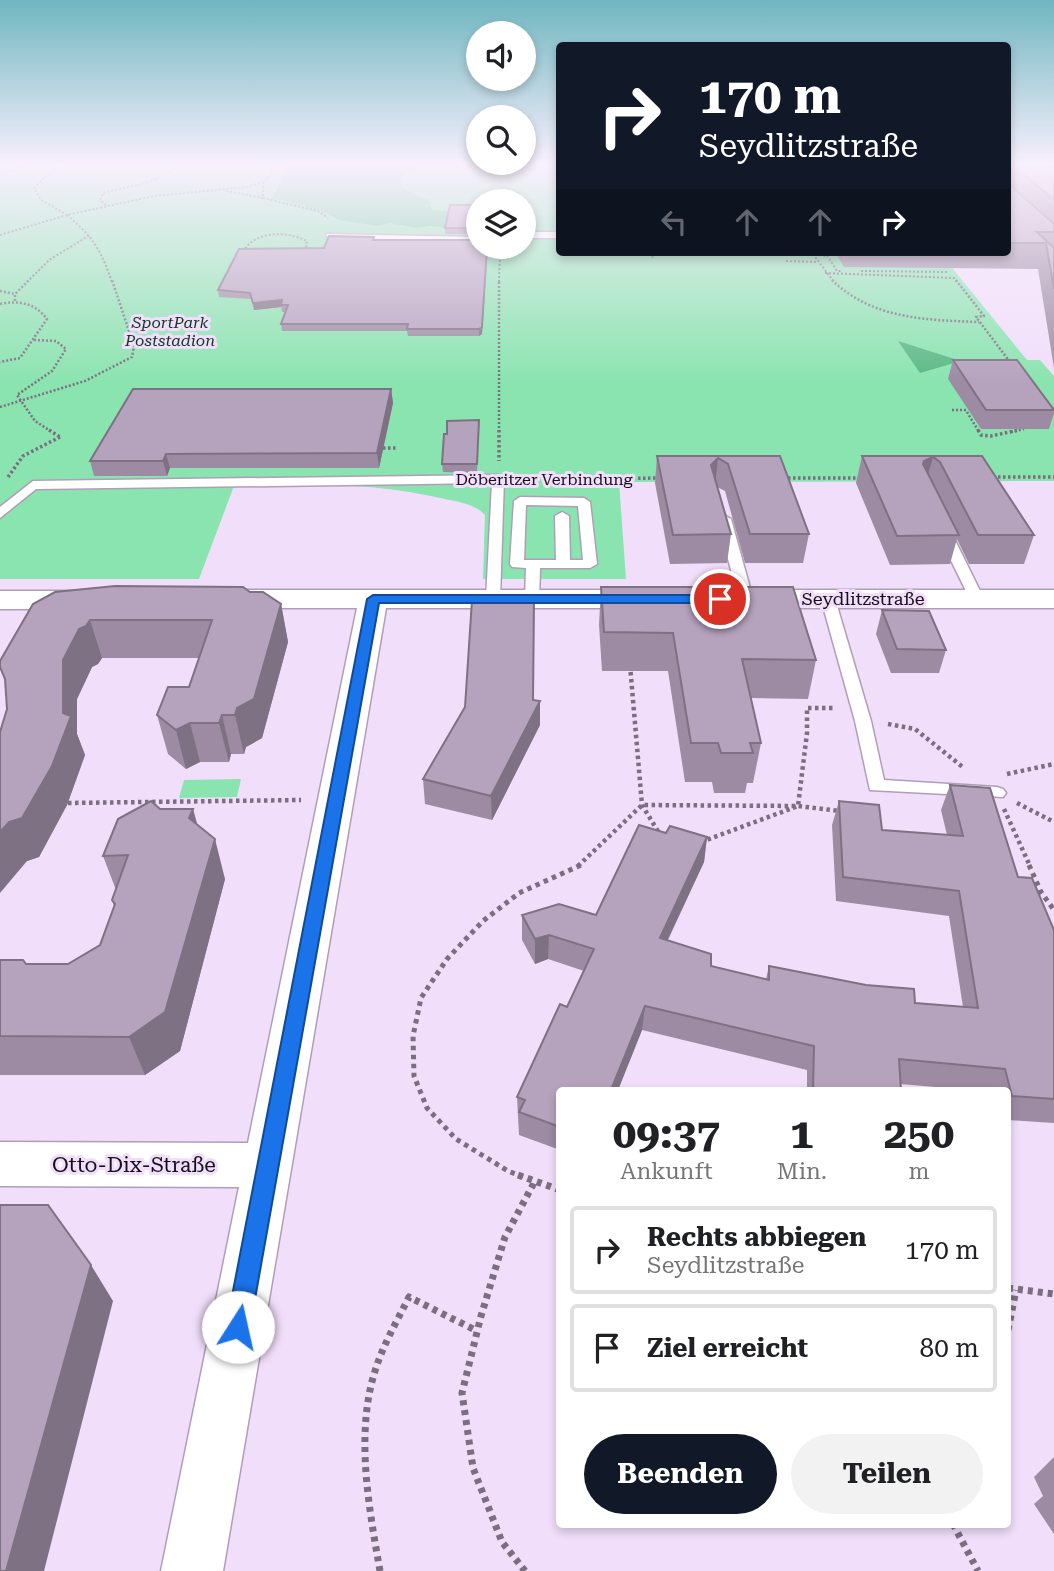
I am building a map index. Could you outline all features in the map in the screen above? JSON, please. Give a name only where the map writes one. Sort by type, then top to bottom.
[{"type":"street","points":[[197,599],[680,599]]},
{"type":"street","points":[[192,1571],[373,599]]},
{"type":"street","name":"Seydlitzstraße","points":[[733,599],[1054,599]]},
{"type":"street","points":[[0,600],[114,600]]},
{"type":"street","name":"Otto-Dix-Straße","points":[[0,1164],[268,1165]]},
{"type":"lane","points":[[342,236],[466,240]]},
{"type":"lane","points":[[493,599],[498,479]]},
{"type":"lane","name":"Döberitzer Verbindung","points":[[0,514],[33,485],[498,479]]},
{"type":"lane","points":[[520,501],[584,502],[590,564],[533,564],[517,564],[520,501]]},
{"type":"lane","points":[[720,505],[733,599]]},
{"type":"lane","points":[[935,514],[977,600]]},
{"type":"lane","points":[[562,516],[563,564]]},
{"type":"lane","points":[[532,599],[533,564]]},
{"type":"lane","points":[[828,599],[861,715],[876,786],[997,793]]},
{"type":"path","points":[[15,301],[15,294],[49,260],[88,236]]},
{"type":"path","points":[[0,407],[89,380],[115,369],[132,357],[134,346],[102,252],[91,236]]},
{"type":"path","points":[[248,258],[243,253],[244,248],[253,240],[273,236]]},
{"type":"path","points":[[293,236],[307,241],[303,250],[311,256],[304,257]]},
{"type":"path","points":[[652,256],[653,260]]},
{"type":"path","points":[[814,256],[832,284],[846,297],[885,313],[943,321],[980,322]]},
{"type":"path","points":[[823,256],[828,257],[837,271]]},
{"type":"path","points":[[498,479],[500,259]]},
{"type":"path","points":[[786,261],[817,262]]},
{"type":"path","points":[[824,272],[947,272]]},
{"type":"path","points":[[824,272],[954,278],[984,316],[976,317],[1005,359],[1013,365]]},
{"type":"path","points":[[0,291],[15,294]]},
{"type":"path","points":[[0,304],[15,301],[34,307],[47,319],[20,358],[0,362]]},
{"type":"path","points":[[8,478],[23,456],[60,437],[35,421],[17,395],[57,369],[66,349],[63,344],[52,340],[34,340]]},
{"type":"path","points":[[952,411],[968,411],[981,435],[991,436],[1024,429]]},
{"type":"path","points":[[383,448],[396,448]]},
{"type":"path","points":[[985,477],[1054,477]]},
{"type":"path","name":"Döberitzer Verbindung","points":[[581,479],[665,478]]},
{"type":"path","points":[[776,478],[873,478]]},
{"type":"path","points":[[630,659],[642,805],[664,840]]},
{"type":"path","points":[[798,806],[797,781],[806,757],[810,728],[807,708],[861,715],[915,729],[997,793],[1054,822]]},
{"type":"path","points":[[972,774],[1008,774],[1054,764]]},
{"type":"path","points":[[556,1189],[508,1171],[456,1139],[427,1108],[414,1076],[413,1036],[421,998],[447,959],[483,921],[519,893],[581,865],[642,805],[798,806],[879,814],[876,786]]},
{"type":"path","points":[[997,793],[1041,892],[1054,910]]},
{"type":"path","points":[[68,803],[336,800]]},
{"type":"path","points":[[695,844],[798,806]]},
{"type":"path","points":[[526,1571],[502,1542],[473,1468],[463,1393],[477,1331],[505,1237],[535,1181]]},
{"type":"path","points":[[1012,1289],[1054,1294]]},
{"type":"path","points":[[380,1571],[373,1536],[366,1421],[372,1379],[389,1336],[409,1297],[477,1331]]},
{"type":"path","points":[[955,1528],[978,1571]]},
{"type":"green space","name":"SportPark Poststadion","points":[[0,236],[466,236],[466,259],[536,259],[536,236],[556,236],[556,256],[959,256],[949,264],[1027,360],[1040,360],[1054,376],[1054,481],[619,482],[626,579],[483,579],[485,515],[476,508],[456,501],[419,493],[366,487],[234,486],[199,579],[0,579]]},
{"type":"green space","points":[[241,779],[237,797],[179,798],[184,780]]},
{"type":"shaded area","points":[[898,341],[961,361],[920,373]]},
{"type":"building","points":[[329,236],[374,237],[373,240],[466,240],[466,259],[486,259],[482,327],[407,329],[408,324],[281,324],[288,305],[281,305],[282,300],[253,303],[250,293],[218,290],[239,249],[324,248]]},
{"type":"building","points":[[1011,236],[1042,236],[1054,248],[1054,289],[1046,243],[1011,243]]},
{"type":"building","points":[[953,360],[1017,360],[1054,410],[986,410]]},
{"type":"building","points":[[133,389],[391,389],[377,453],[166,454],[163,461],[90,461]]},
{"type":"building","points":[[479,420],[477,464],[442,464],[447,421]]},
{"type":"building","points":[[657,456],[780,456],[809,534],[750,534],[728,464],[718,458],[711,465],[731,534],[673,535]]},
{"type":"building","points":[[862,456],[982,456],[1034,535],[978,535],[940,462],[933,457],[923,464],[959,535],[897,536]]},
{"type":"building","points":[[115,586],[243,587],[250,592],[263,592],[281,604],[254,699],[237,708],[235,715],[222,715],[219,723],[190,723],[176,730],[157,715],[168,687],[189,687],[212,620],[90,620],[86,626],[79,629],[63,660],[63,713],[71,716],[52,766],[22,818],[9,822],[0,832],[0,732],[7,709],[5,679],[0,661],[33,604],[55,592]]},
{"type":"building","points":[[601,587],[793,587],[816,660],[742,659],[761,743],[750,743],[753,753],[721,753],[718,743],[691,743],[673,633],[604,632]]},
{"type":"building","points":[[472,600],[534,600],[533,700],[540,701],[491,796],[423,779],[465,707]]},
{"type":"building","points":[[882,610],[929,611],[946,650],[897,649]]},
{"type":"building","points":[[950,785],[990,788],[1018,877],[1032,878],[1054,930],[1054,1099],[1012,1096],[1005,1069],[899,1059],[901,1087],[813,1087],[814,1046],[645,1006],[612,1087],[556,1087],[556,1126],[519,1112],[525,1100],[517,1097],[560,1004],[567,1007],[594,949],[549,935],[535,939],[522,915],[559,904],[596,915],[639,825],[666,833],[670,826],[707,837],[660,938],[711,954],[711,966],[769,980],[769,966],[866,985],[914,989],[915,1003],[978,1008],[959,891],[843,877],[839,801],[879,805],[882,830],[963,836]]},
{"type":"building","points":[[151,801],[160,809],[193,809],[189,818],[215,839],[165,1012],[129,1037],[0,1036],[0,960],[23,960],[26,964],[68,964],[100,945],[115,904],[112,900],[128,855],[103,856],[118,819]]},
{"type":"building","points":[[0,1205],[48,1205],[91,1265],[6,1571],[0,1571]]},
{"type":"route","points":[[238,1327],[373,599],[720,599]]}]
